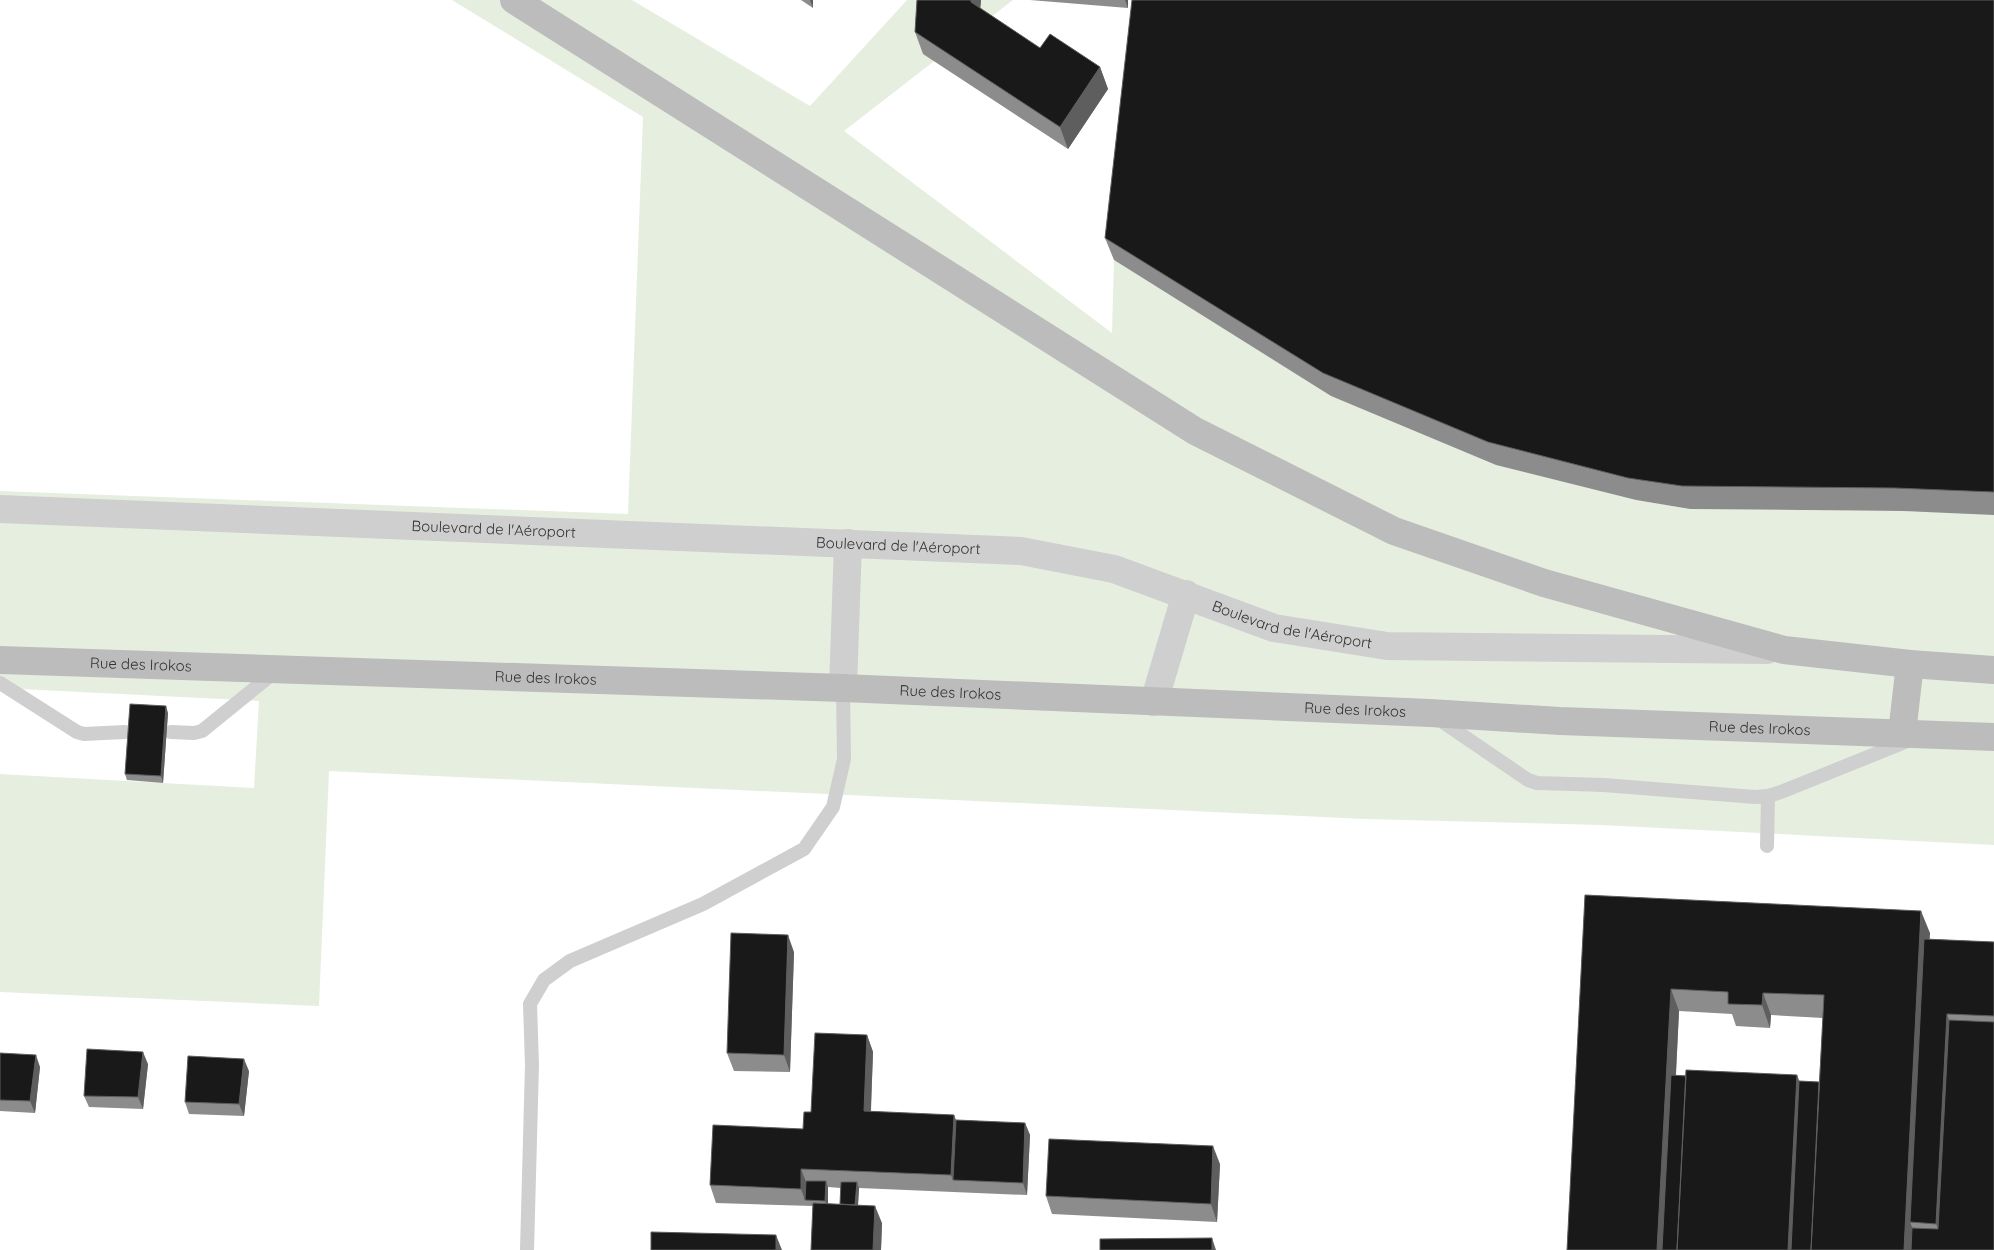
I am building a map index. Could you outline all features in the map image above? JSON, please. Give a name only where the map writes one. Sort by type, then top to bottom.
[{"type":"main road","points":[[514,0],[1195,431],[1394,531],[1544,583],[1784,650],[1910,664],[1994,670]]},
{"type":"main road","name":"Rue des Irokos","points":[[0,660],[843,688],[1430,713],[1560,721],[1994,737]]},
{"type":"main road","points":[[1910,664],[1913,733]]},
{"type":"street","name":"Boulevard de l'Aéroport","points":[[0,509],[1020,551],[1114,569],[1274,628],[1387,646],[1784,650]]},
{"type":"street","points":[[843,688],[848,543]]},
{"type":"street","points":[[1154,702],[1186,594]]},
{"type":"lane","points":[[171,732],[194,734],[202,731],[279,669]]},
{"type":"lane","points":[[0,683],[77,732],[84,734],[125,732]]},
{"type":"lane","points":[[527,1250],[532,1065],[530,1004],[544,980],[570,961],[703,904],[804,850],[833,807],[844,759],[843,688]]},
{"type":"lane","points":[[1430,713],[1528,780],[1537,783],[1604,785],[1746,796],[1768,796],[1913,733]]},
{"type":"lane","points":[[1767,846],[1768,796]]},
{"type":"green space","points":[[452,0],[632,0],[810,106],[907,0],[1013,0],[844,131],[1112,333],[1114,260],[1331,396],[1496,465],[1636,500],[1690,509],[1903,511],[1994,514],[1994,845],[1601,825],[1365,819],[329,771],[319,1006],[0,992],[0,774],[254,788],[259,701],[0,688],[0,491],[628,514],[643,117]]},
{"type":"building","points":[[917,0],[971,0],[971,2],[1040,48],[1050,34],[1100,67],[1060,127],[915,32]]},
{"type":"building","points":[[1132,0],[1994,0],[1994,492],[1895,488],[1682,486],[1628,478],[1488,442],[1323,373],[1105,238]]},
{"type":"building","points":[[130,704],[166,706],[161,776],[125,774]]},
{"type":"building","points":[[1585,895],[1921,911],[1904,1250],[1811,1250],[1824,995],[1763,993],[1762,1005],[1728,1004],[1728,992],[1671,989],[1657,1250],[1567,1250]]},
{"type":"building","points":[[731,933],[788,935],[784,1055],[727,1053]]},
{"type":"building","points":[[1924,939],[1994,942],[1994,1016],[1947,1014],[1936,1224],[1910,1222]]},
{"type":"building","points":[[1949,1020],[1994,1022],[1994,1250],[1911,1250],[1912,1228],[1938,1229]]},
{"type":"building","points":[[815,1033],[867,1035],[864,1111],[954,1115],[951,1175],[801,1169],[801,1189],[710,1185],[713,1125],[803,1129],[804,1112],[811,1112]]},
{"type":"building","points":[[87,1049],[143,1052],[138,1097],[84,1096]]},
{"type":"building","points":[[0,1053],[36,1055],[30,1101],[0,1100]]},
{"type":"building","points":[[188,1056],[244,1059],[239,1104],[185,1102]]},
{"type":"building","points":[[1686,1070],[1797,1075],[1788,1250],[1677,1250]]},
{"type":"building","points":[[1671,1075],[1686,1076],[1677,1250],[1662,1250]]},
{"type":"building","points":[[1799,1081],[1819,1082],[1811,1250],[1791,1250]]},
{"type":"building","points":[[956,1120],[1025,1123],[1023,1183],[953,1180]]},
{"type":"building","points":[[1049,1139],[1213,1146],[1211,1204],[1046,1196]]},
{"type":"building","points":[[806,1181],[826,1181],[825,1201],[805,1200]]},
{"type":"building","points":[[841,1182],[857,1182],[855,1205],[840,1204]]},
{"type":"building","points":[[813,1203],[875,1206],[873,1250],[811,1250]]},
{"type":"building","points":[[651,1232],[776,1235],[776,1250],[651,1250]]},
{"type":"building","points":[[1212,1238],[1212,1250],[1100,1250],[1100,1239]]}]
